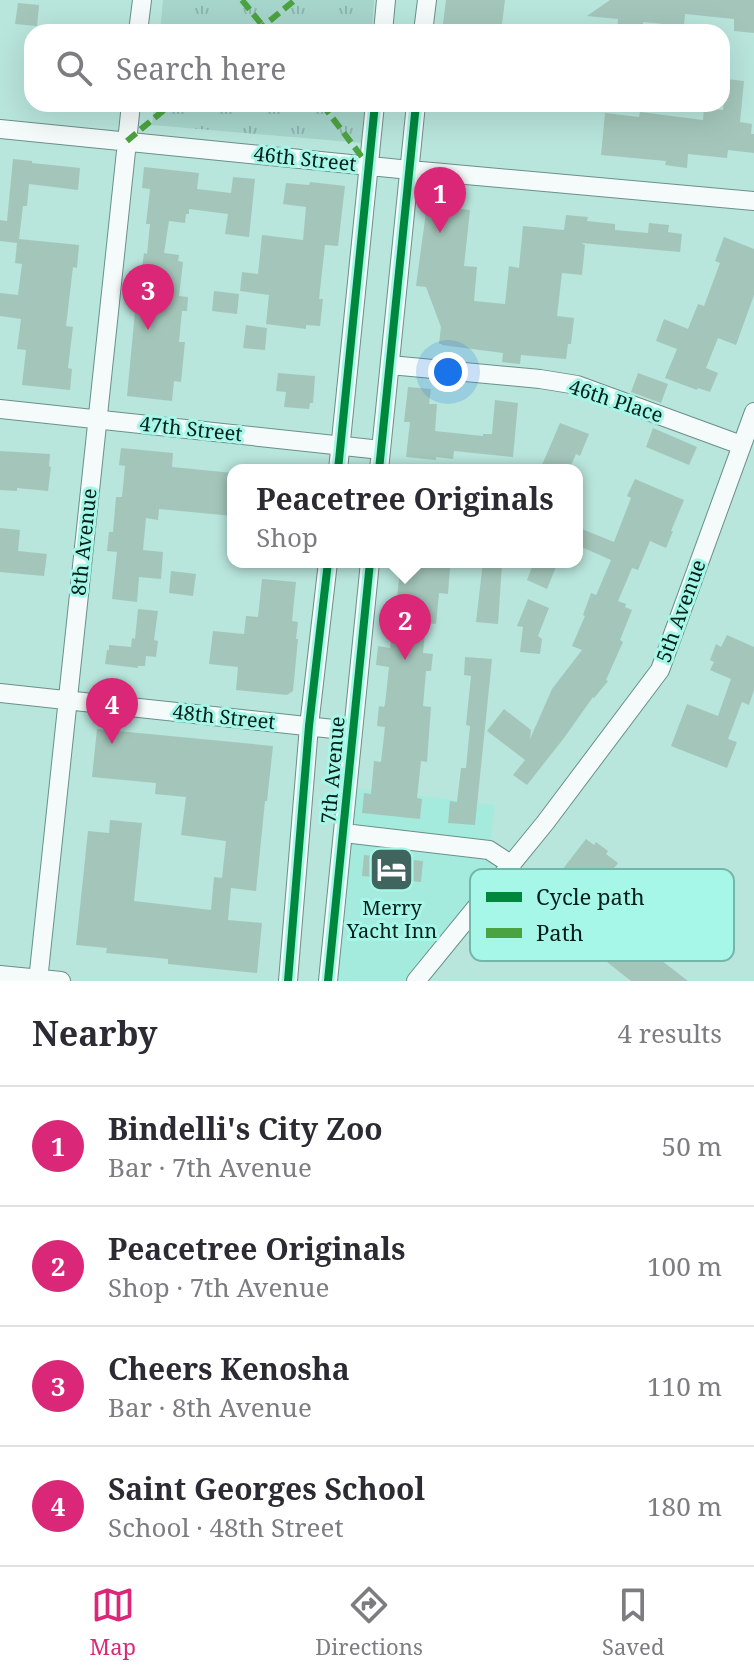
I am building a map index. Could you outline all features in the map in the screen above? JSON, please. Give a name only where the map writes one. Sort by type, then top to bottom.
[{"type":"street","points":[[139,24],[142,0]]},
{"type":"street","points":[[384,24],[386,0]]},
{"type":"street","points":[[424,24],[427,0]]},
{"type":"street","name":"8th Avenue","points":[[38,980],[130,112]]},
{"type":"street","points":[[339,464],[374,112]]},
{"type":"street","points":[[380,464],[415,112]]},
{"type":"street","name":"46th Street","points":[[0,129],[754,201]]},
{"type":"street","name":"46th Place","points":[[390,365],[577,385],[741,445]]},
{"type":"street","name":"47th Street","points":[[0,409],[381,450]]},
{"type":"street","name":"5th Avenue","points":[[509,869],[660,670],[754,412]]},
{"type":"street","name":"7th Avenue","points":[[288,981],[309,726],[327,568]]},
{"type":"street","name":"7th Avenue","points":[[328,981],[369,568]]},
{"type":"street","name":"48th Street","points":[[0,693],[352,731]]},
{"type":"street","points":[[344,833],[489,850],[512,865]]},
{"type":"street","name":"5th Avenue","points":[[416,981],[470,916]]},
{"type":"street","points":[[0,975],[61,981]]},
{"type":"shaded area","points":[[354,788],[495,805],[489,850],[512,865],[509,869],[470,869],[470,916],[416,981],[328,981]]},
{"type":"green space","points":[[163,0],[374,0],[372,24],[161,24]]},
{"type":"green space","points":[[153,112],[364,112],[362,143],[152,125]]},
{"type":"building","points":[[446,0],[505,0],[502,24],[443,24]]},
{"type":"building","points":[[610,0],[754,0],[754,33],[734,31],[734,19],[685,14],[684,24],[618,24],[618,19],[587,16]]},
{"type":"building","points":[[18,3],[39,5],[37,24],[15,24]]},
{"type":"building","points":[[730,79],[744,81],[740,122],[752,124],[754,153],[728,150],[727,158],[688,154],[687,168],[665,165],[666,161],[601,155],[605,113],[639,117],[640,112],[703,120],[704,112],[730,112]]},
{"type":"building","points":[[13,159],[80,168],[78,190],[29,184],[19,239],[79,245],[77,268],[73,267],[66,326],[73,327],[68,368],[72,369],[70,390],[22,385],[26,350],[17,349],[21,319],[0,316],[0,293],[18,295],[22,264],[15,263],[17,243],[0,241],[0,220],[7,221]]},
{"type":"building","points":[[144,167],[199,173],[197,189],[231,193],[233,177],[255,179],[249,237],[225,234],[228,214],[189,209],[185,223],[169,221],[164,253],[179,255],[178,261],[183,262],[179,296],[188,297],[187,311],[182,311],[179,342],[185,342],[181,382],[174,381],[172,401],[127,396],[137,291],[144,253],[147,254],[150,224],[146,224],[150,189],[142,188]]},
{"type":"building","points":[[310,182],[345,186],[338,246],[325,245],[319,299],[323,299],[320,326],[306,325],[306,329],[266,324],[269,295],[240,291],[242,272],[258,274],[262,235],[303,240],[306,207],[283,204],[286,183],[309,185]]},
{"type":"building","points":[[427,205],[470,210],[464,266],[477,267],[474,301],[505,304],[509,266],[519,268],[523,226],[564,230],[566,215],[615,224],[615,230],[648,233],[649,223],[669,225],[668,232],[682,234],[680,252],[581,243],[585,245],[582,275],[562,273],[557,316],[574,318],[566,359],[521,355],[520,364],[502,362],[503,353],[439,344],[441,327],[426,287],[416,286]]},
{"type":"building","points":[[724,237],[754,249],[754,295],[736,345],[718,338],[706,368],[718,373],[710,392],[665,378],[677,349],[656,341],[664,319],[688,329],[698,304],[704,306],[720,263],[715,261]]},
{"type":"building","points":[[214,291],[239,294],[237,314],[212,311]]},
{"type":"building","points":[[246,325],[267,328],[265,350],[243,348]]},
{"type":"building","points":[[278,373],[315,376],[313,403],[310,403],[309,409],[284,407],[286,392],[276,391]]},
{"type":"building","points":[[638,373],[668,384],[661,403],[631,392]]},
{"type":"building","points":[[408,387],[431,389],[429,404],[437,404],[435,431],[483,436],[492,434],[495,400],[518,403],[513,457],[454,451],[453,459],[406,457],[410,422],[404,422]]},
{"type":"building","points":[[560,423],[589,434],[580,456],[576,454],[572,464],[542,464]]},
{"type":"building","points":[[653,428],[697,447],[689,465],[646,447]]},
{"type":"building","points":[[121,448],[173,453],[172,467],[227,472],[227,515],[159,509],[158,520],[146,518],[143,550],[163,552],[161,579],[139,577],[137,602],[112,599],[117,552],[107,551],[109,532],[113,532],[116,497],[122,497],[125,466],[119,465]]},
{"type":"building","points":[[0,451],[50,454],[48,491],[0,490]]},
{"type":"building","points":[[635,479],[684,500],[666,548],[650,541],[638,570],[632,568],[618,601],[632,610],[608,681],[527,785],[513,775],[525,760],[487,731],[504,709],[531,730],[530,739],[552,689],[582,650],[572,646],[591,593],[596,595],[611,560],[583,548],[583,529],[614,542],[631,498],[627,496]]},
{"type":"building","points":[[0,528],[20,530],[18,551],[47,554],[44,576],[0,572]]},
{"type":"building","points":[[450,568],[448,594],[439,593],[436,624],[426,623],[423,653],[433,654],[431,671],[426,671],[423,706],[431,707],[427,762],[421,761],[417,798],[422,799],[420,819],[362,813],[364,793],[371,794],[374,761],[381,762],[385,727],[377,726],[379,706],[384,707],[385,704],[389,667],[376,665],[378,646],[390,648],[395,598],[400,570]]},
{"type":"building","points":[[482,568],[502,568],[498,624],[476,622]]},
{"type":"building","points":[[532,568],[556,568],[547,589],[527,580]]},
{"type":"building","points":[[171,571],[196,574],[193,596],[169,593]]},
{"type":"building","points":[[262,579],[296,582],[292,621],[298,622],[298,639],[293,691],[287,695],[236,690],[238,667],[209,664],[213,631],[244,634],[246,616],[258,617]]},
{"type":"building","points":[[528,599],[549,608],[538,636],[542,639],[540,654],[520,652],[523,627],[517,626]]},
{"type":"building","points":[[138,609],[158,611],[154,640],[158,641],[156,657],[146,656],[145,666],[138,668],[105,664],[109,645],[131,647],[132,638],[135,639]]},
{"type":"building","points":[[727,635],[754,647],[754,690],[749,705],[742,702],[728,739],[737,742],[727,768],[671,746],[687,704],[718,716],[731,679],[710,670],[714,662],[710,660],[716,644],[721,647]]},
{"type":"building","points":[[465,657],[492,659],[475,825],[448,823],[450,801],[457,802],[461,768],[466,768],[471,676],[464,675]]},
{"type":"building","points":[[97,729],[273,746],[256,891],[231,888],[228,920],[262,923],[257,973],[168,964],[168,959],[106,953],[107,948],[76,945],[88,831],[109,833],[110,820],[142,823],[134,901],[211,910],[214,877],[222,878],[226,841],[181,835],[186,797],[155,794],[156,783],[92,777]]},
{"type":"building","points":[[586,839],[608,851],[606,854],[618,863],[613,869],[563,869]]},
{"type":"building","name":"Merry Yacht Inn","points":[[364,855],[423,861],[421,882],[362,876]]},
{"type":"building","points":[[606,961],[662,961],[688,981],[631,981]]},
{"type":"marked path","points":[[242,0],[261,24]]},
{"type":"marked path","points":[[266,24],[295,0]]},
{"type":"marked path","points":[[127,141],[161,112]]},
{"type":"marked path","points":[[328,112],[368,165]]},
{"type":"cycle path","points":[[339,464],[374,112]]},
{"type":"cycle path","points":[[380,464],[415,112]]},
{"type":"cycle path","points":[[288,981],[309,726],[327,568]]},
{"type":"cycle path","points":[[328,981],[369,568]]},
{"type":"place","name":"Bindelli's City Zoo","points":[[440,233]]},
{"type":"place","name":"Cheers Kenosha","points":[[148,330]]},
{"type":"place","name":"Peacetree Originals","points":[[405,660]]},
{"type":"place","name":"Saint Georges School","points":[[112,744]]},
{"type":"place","name":"Merry Yacht Inn","points":[[392,869]]}]
